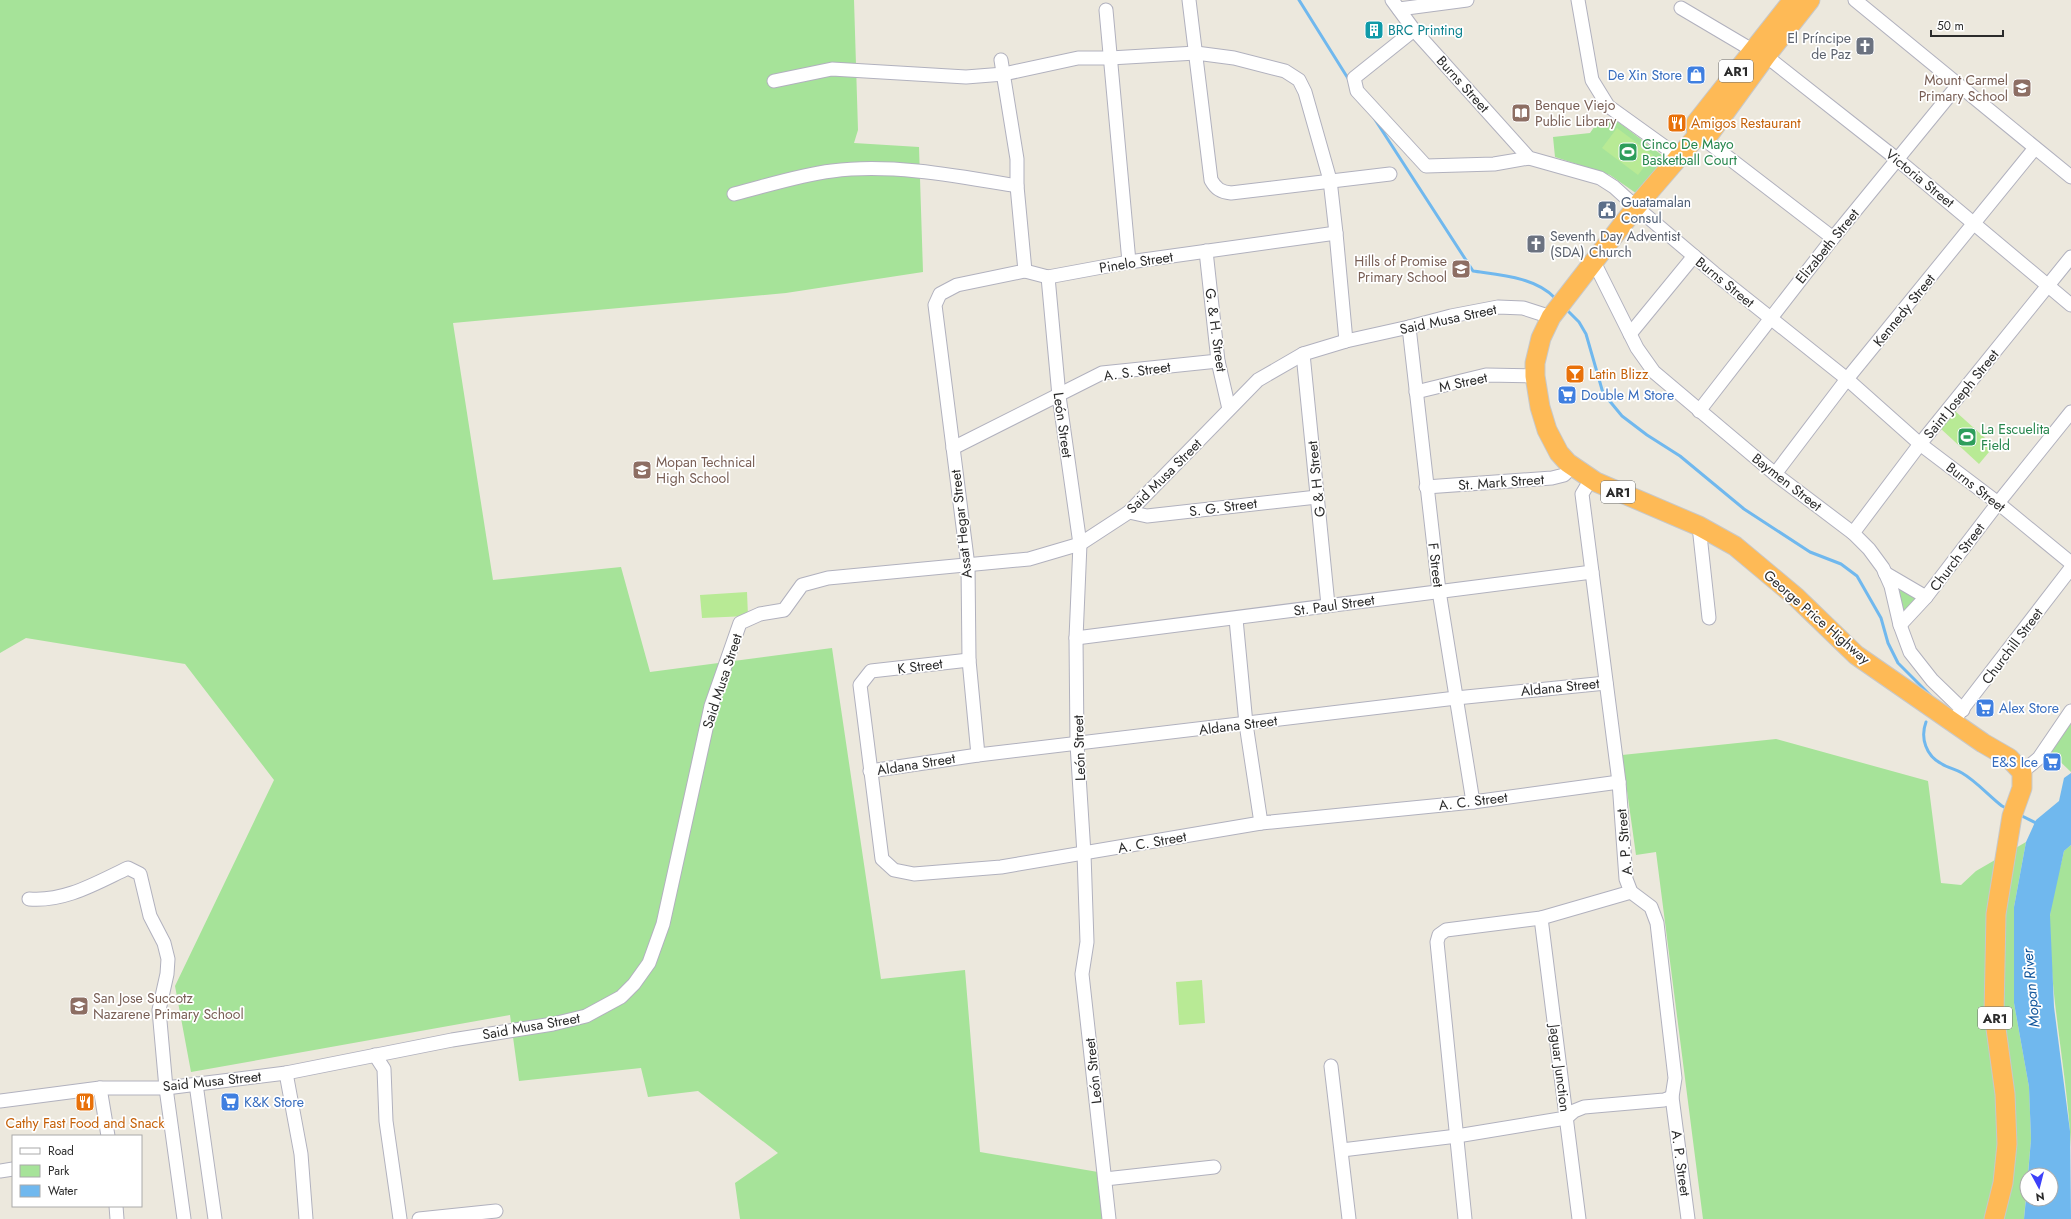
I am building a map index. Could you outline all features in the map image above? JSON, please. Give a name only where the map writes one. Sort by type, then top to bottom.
[{"type":"highway","name":"AR1","points":[[1697,136],[1710,133],[1793,0]]},
{"type":"highway","name":"AR1","points":[[1759,53],[1810,0]]},
{"type":"highway","name":"George Price Highway","points":[[1697,136],[1636,207],[1551,317],[1541,338],[1535,363],[1535,376],[1540,407],[1546,430],[1559,453],[1573,466],[1591,479],[1699,526],[1736,546],[1796,597],[1856,655],[1958,716],[1983,744],[2010,758],[2022,772]]},
{"type":"highway","name":"AR1","points":[[1994,1219],[2003,1184],[2007,1130],[2005,1094],[1994,1014],[1995,938],[1999,895],[2013,812],[2022,788],[2022,772]]},
{"type":"street","points":[[1189,0],[1211,180],[1215,187],[1222,192],[1231,193],[1390,174]]},
{"type":"street","points":[[1395,5],[1467,0]]},
{"type":"street","points":[[1578,0],[1592,80],[1608,106],[1679,157]]},
{"type":"street","points":[[1855,0],[2071,177]]},
{"type":"street","name":"Burns Street","points":[[1395,5],[1414,30],[1529,158],[1600,178],[1614,187],[1694,256],[1847,379],[1920,444],[1998,503],[2071,564]]},
{"type":"street","name":"Victoria Street","points":[[1681,8],[1759,53],[1898,160],[1974,222],[2046,286],[2071,305]]},
{"type":"street","points":[[1106,10],[1129,262]]},
{"type":"street","points":[[1414,30],[1354,78],[1357,91],[1426,166],[1494,164],[1529,158]]},
{"type":"street","points":[[774,81],[832,69],[966,77],[1004,74],[1078,58],[1110,58],[1196,53],[1234,58],[1285,71],[1294,75],[1299,80],[1305,92],[1330,180],[1346,341]]},
{"type":"street","points":[[1001,60],[1017,158],[1017,186],[1025,271]]},
{"type":"street","name":"Elizabeth Street","points":[[1699,411],[1769,317],[1958,85]]},
{"type":"street","points":[[1697,136],[1708,142],[1833,238]]},
{"type":"street","name":"Kennedy Street","points":[[1775,474],[1847,379],[2035,148]]},
{"type":"street","points":[[734,194],[809,175],[847,170],[905,171],[965,177],[1017,186]]},
{"type":"street","name":"Pinelo Street","points":[[940,294],[957,285],[1025,271],[1048,277],[1129,262],[1336,233]]},
{"type":"street","name":"G. & H. Street","points":[[1206,251],[1218,361],[1229,409]]},
{"type":"street","points":[[1630,334],[1694,256]]},
{"type":"street","name":"Saint Joseph Street","points":[[1853,532],[1920,444],[2046,286],[2071,257]]},
{"type":"street","name":"Baymen Street","points":[[1594,262],[1630,334],[1654,372],[1775,474],[1853,532],[1876,557],[1885,573],[1895,598],[1900,625],[1906,643],[1917,663],[1958,716]]},
{"type":"street","name":"León Street","points":[[1048,277],[1059,396],[1080,544],[1076,638],[1077,744],[1084,854],[1087,942],[1082,974],[1109,1219]]},
{"type":"street","name":"Assat Hegar Street","points":[[940,294],[935,305],[968,566],[969,660],[978,755]]},
{"type":"street","name":"Said Musa Street","points":[[0,1101],[100,1088],[166,1088],[286,1073],[452,1040],[553,1024],[586,1016],[621,997],[634,984],[649,963],[663,924],[711,706],[740,623],[760,614],[784,610],[802,585],[828,578],[968,566],[1029,559],[1080,544],[1130,512],[1258,380],[1303,354],[1346,341],[1451,316],[1498,307],[1523,308],[1551,317]]},
{"type":"street","name":"F Street","points":[[1409,327],[1439,591],[1473,802]]},
{"type":"street","name":"G & H Street","points":[[1303,354],[1328,604]]},
{"type":"street","name":"A. S. Street","points":[[952,448],[1059,396],[1102,373],[1218,361]]},
{"type":"street","name":"M Street","points":[[1416,392],[1486,375],[1535,376]]},
{"type":"street","name":"Church Street","points":[[1900,625],[1926,597],[1998,503],[2071,412]]},
{"type":"street","name":"St. Mark Street","points":[[1426,487],[1552,478],[1564,475],[1573,466]]},
{"type":"street","name":"A. P. Street","points":[[1591,479],[1582,494],[1618,782],[1626,879],[1631,892],[1651,907],[1657,923],[1675,1078],[1672,1097],[1688,1219]]},
{"type":"street","name":"S. G. Street","points":[[1130,512],[1147,516],[1317,496]]},
{"type":"street","points":[[1699,526],[1709,618]]},
{"type":"street","name":"Churchill Street","points":[[1958,716],[2071,568]]},
{"type":"street","name":"St. Paul Street","points":[[1076,638],[1236,619],[1328,604],[1592,572]]},
{"type":"street","points":[[1885,573],[1926,597]]},
{"type":"street","points":[[1236,619],[1246,724],[1261,823]]},
{"type":"street","name":"K Street","points":[[871,671],[969,660]]},
{"type":"street","name":"A. C. Street","points":[[871,671],[860,685],[882,859],[894,870],[914,874],[978,869],[1084,854],[1261,823],[1473,802],[1618,782]]},
{"type":"street","name":"Aldana Street","points":[[870,771],[978,755],[1456,698],[1606,683]]},
{"type":"street","points":[[2022,772],[2039,758],[2071,711]]},
{"type":"street","points":[[29,900],[44,900],[74,893],[128,868],[140,874],[150,916],[164,943],[168,959],[167,974],[159,1010],[166,1088],[184,1219]]},
{"type":"street","points":[[1465,1219],[1437,942],[1439,935],[1446,930],[1541,918],[1631,892]]},
{"type":"street","name":"Jaguar Junction","points":[[1541,918],[1579,1219]]},
{"type":"street","points":[[375,1055],[384,1069],[386,1121],[400,1219]]},
{"type":"street","points":[[1331,1066],[1349,1219]]},
{"type":"street","points":[[286,1073],[301,1154],[306,1219]]},
{"type":"street","points":[[196,1084],[215,1219]]},
{"type":"street","points":[[100,1088],[108,1135]]},
{"type":"street","points":[[1342,1150],[1457,1136],[1566,1118],[1574,1111],[1584,1107],[1664,1100],[1672,1097]]},
{"type":"street","points":[[1105,1179],[1214,1167]]},
{"type":"street","points":[[0,1171],[12,1169]]},
{"type":"street","points":[[116,1207],[117,1219]]},
{"type":"street","points":[[419,1219],[496,1211]]},
{"type":"green space","points":[[0,0],[854,0],[858,130],[854,143],[919,147],[923,272],[786,293],[453,323],[493,580],[621,567],[650,672],[832,648],[881,979],[965,970],[980,1152],[1098,1172],[1104,1219],[740,1219],[735,1183],[778,1153],[698,1091],[648,1097],[641,1068],[519,1081],[510,1015],[191,1072],[175,986],[274,780],[185,664],[26,638],[0,653]]},
{"type":"green space","points":[[1613,118],[1667,159],[1640,196],[1610,175],[1555,157],[1553,137],[1590,133],[1599,120]]},
{"type":"green space","name":"Cinco De Mayo Basketball Court","points":[[1617,128],[1653,155],[1638,175],[1602,148]]},
{"type":"green space","name":"La Escuelita Field","points":[[1955,411],[1994,446],[1979,464],[1940,428]]},
{"type":"green space","points":[[1899,586],[1917,599],[1903,616]]},
{"type":"green space","points":[[747,592],[748,616],[702,618],[700,595]]},
{"type":"green space","points":[[2071,718],[2071,772],[2049,751]]},
{"type":"green space","points":[[1776,739],[1928,781],[1941,883],[1961,885],[1976,871],[2026,842],[2014,907],[2014,1003],[2029,1087],[2031,1139],[2029,1167],[2019,1167],[2019,1207],[2025,1207],[2024,1219],[1703,1219],[1656,852],[1636,855],[1622,755]]},
{"type":"green space","points":[[2071,845],[2071,1147],[2066,1090],[2052,975],[2050,909],[2064,851]]},
{"type":"green space","points":[[1202,980],[1205,1023],[1179,1025],[1176,982]]},
{"type":"water","name":"Mopan River","points":[[2071,773],[2071,845],[2064,851],[2050,915],[2054,1007],[2070,1131],[2071,1219],[2024,1219],[2025,1207],[2059,1207],[2059,1167],[2029,1167],[2031,1139],[2029,1087],[2014,1003],[2014,907],[2026,842],[2036,820],[2059,801],[2064,778]]},
{"type":"waterway","points":[[1299,0],[1349,80]]},
{"type":"waterway","points":[[1374,118],[1473,271],[1527,281],[1538,285],[1555,298]]},
{"type":"waterway","points":[[1568,311],[1579,322],[1586,334],[1603,393],[1622,416],[1647,435],[1680,456],[1744,509],[1810,552],[1841,564],[1857,576],[1881,618],[1888,643],[1898,663],[1931,696]]},
{"type":"waterway","points":[[1926,722],[1924,728],[1924,740],[1928,751],[1936,761],[1967,776],[2002,806],[2008,809]]},
{"type":"waterway","points":[[2020,815],[2038,824]]},
{"type":"place","name":"BRC Printing","points":[[1374,30]]},
{"type":"place","name":"El Príncipe de Paz","points":[[1865,46]]},
{"type":"place","name":"De Xin Store","points":[[1696,75]]},
{"type":"place","name":"Mount Carmel Primary School","points":[[2022,88]]},
{"type":"place","name":"Benque Viejo Public Library","points":[[1521,113]]},
{"type":"place","name":"Amigos Restaurant","points":[[1677,123]]},
{"type":"place","name":"Cinco De Mayo Basketball Court","points":[[1628,152]]},
{"type":"place","name":"Guatamalan Consul","points":[[1607,210]]},
{"type":"place","name":"Seventh Day Adventist (SDA) Church","points":[[1536,244]]},
{"type":"place","name":"Hills of Promise Primary School","points":[[1461,269]]},
{"type":"place","name":"Latin Blizz","points":[[1575,374]]},
{"type":"place","name":"Double M Store","points":[[1567,395]]},
{"type":"place","name":"La Escuelita Field","points":[[1967,437]]},
{"type":"place","name":"Mopan Technical High School","points":[[642,470]]},
{"type":"place","name":"Alex Store","points":[[1985,708]]},
{"type":"place","name":"E&S Ice","points":[[2052,762]]},
{"type":"place","name":"San Jose Succotz Nazarene Primary School","points":[[79,1006]]},
{"type":"place","name":"Cathy Fast Food and Snack","points":[[85,1102]]},
{"type":"place","name":"K&K Store","points":[[230,1102]]}]
